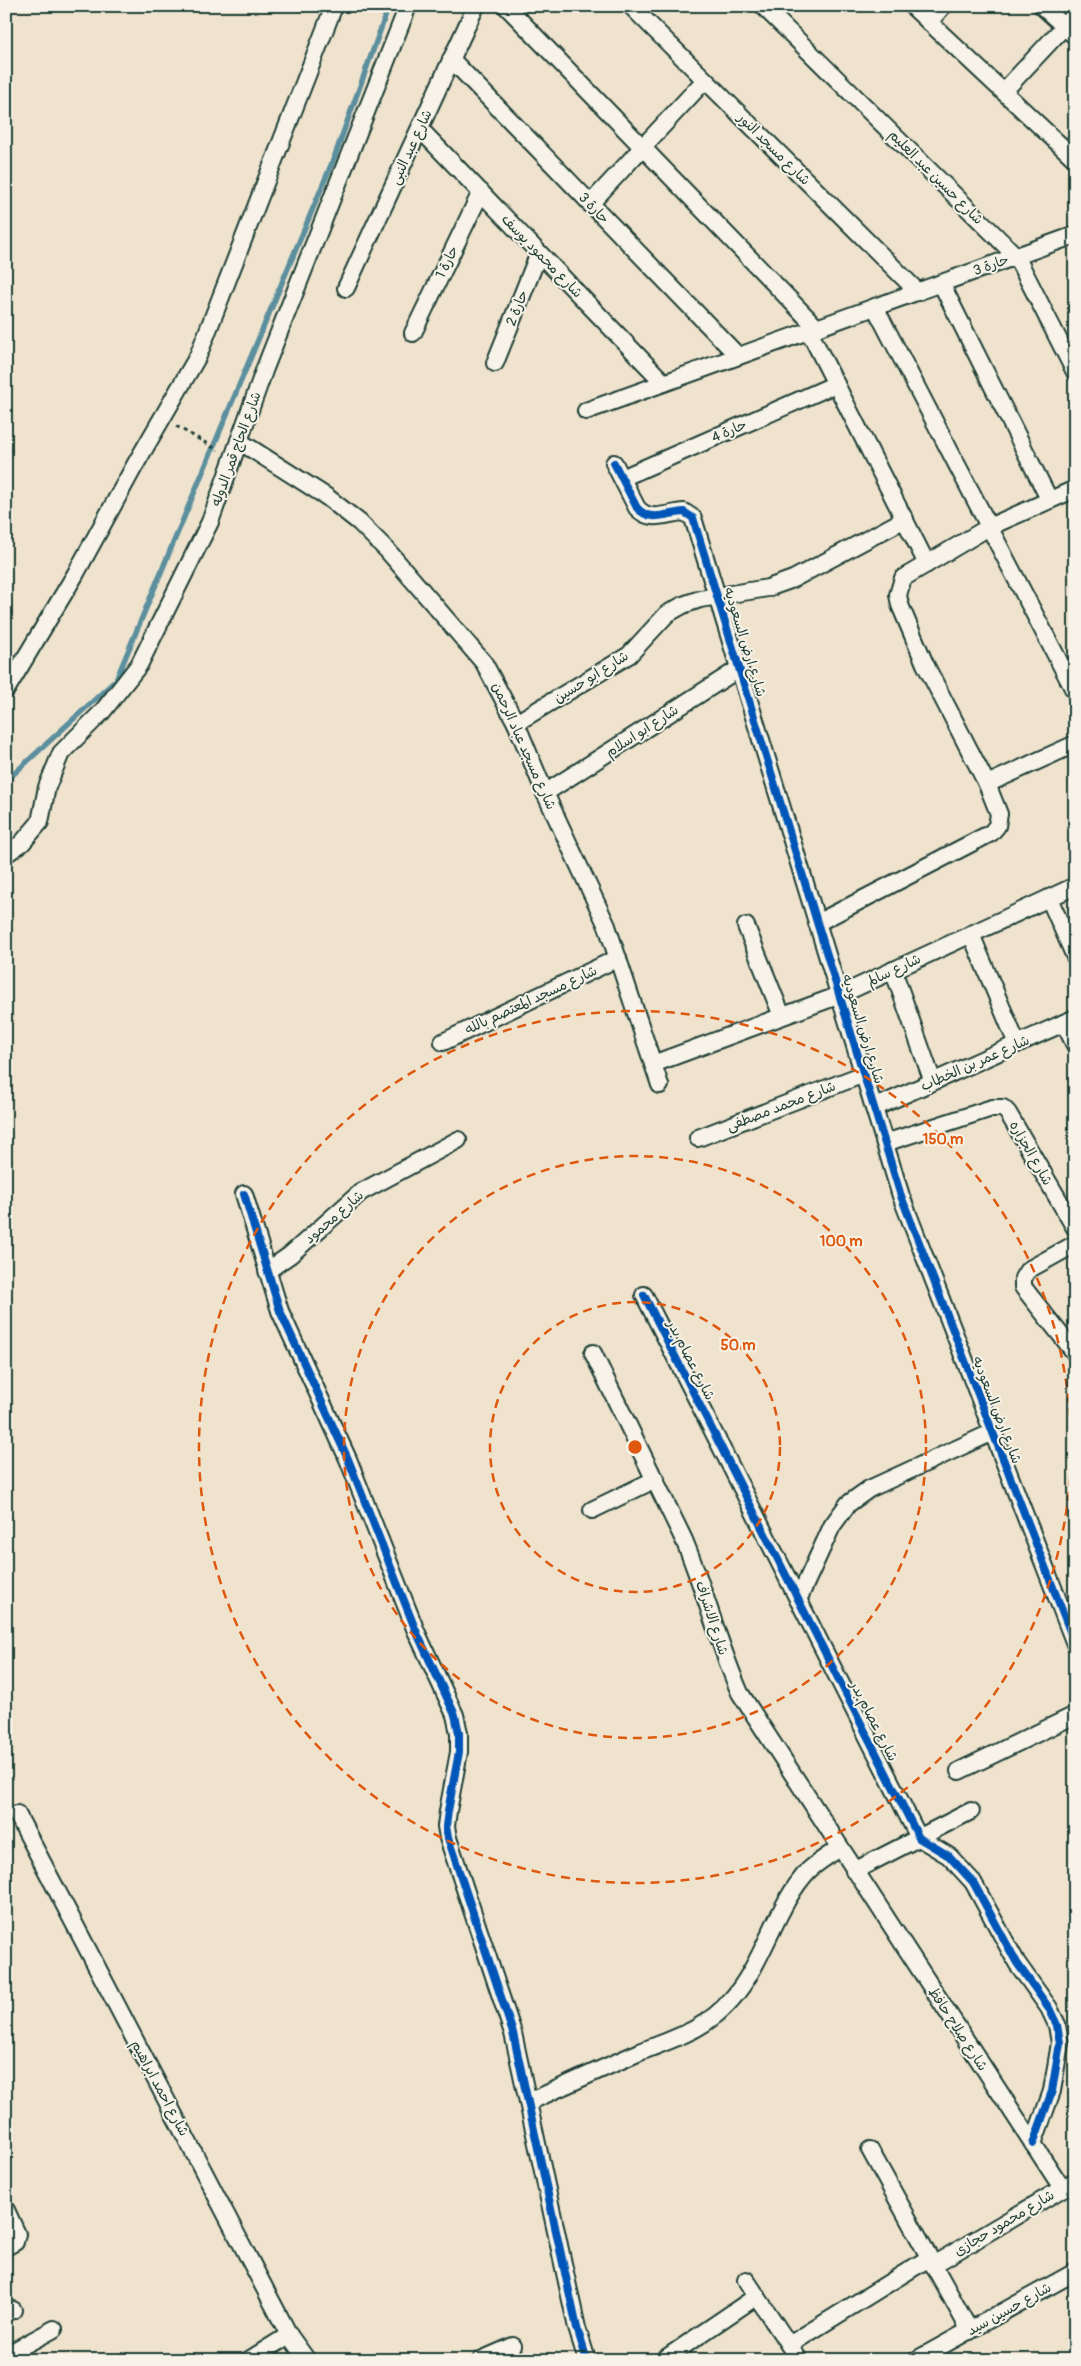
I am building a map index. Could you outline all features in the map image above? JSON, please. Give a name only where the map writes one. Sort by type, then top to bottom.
[{"type":"street","points":[[6,690],[75,575],[198,356],[334,6]]},
{"type":"street","name":"شارع الحاج قمر الدوله","points":[[6,854],[22,843],[40,822],[47,787],[61,754],[102,712],[139,665],[210,522],[265,368],[408,6]]},
{"type":"street","name":"شارع عبد النبى","points":[[346,288],[476,6]]},
{"type":"street","points":[[506,6],[643,148],[813,330],[836,384],[927,564]]},
{"type":"street","name":"شارع مسجد النور","points":[[630,6],[918,292]]},
{"type":"street","name":"شارع حسين عبد العليم","points":[[763,6],[1016,256],[1075,372]]},
{"type":"street","points":[[912,6],[1075,159]]},
{"type":"street","points":[[929,22],[943,6]]},
{"type":"street","points":[[1004,91],[1071,26],[1042,6]]},
{"type":"street","name":"حارة 3","points":[[451,59],[738,356]]},
{"type":"street","points":[[590,204],[705,80]]},
{"type":"street","name":"شارع محمود يوسف","points":[[420,129],[664,383]]},
{"type":"street","name":"حارة 1","points":[[413,333],[480,192]]},
{"type":"street","name":"حارة 3","points":[[586,411],[1075,235]]},
{"type":"street","name":"حارة 2","points":[[495,363],[539,253]]},
{"type":"street","points":[[942,283],[1049,499]]},
{"type":"street","points":[[875,307],[1075,692]]},
{"type":"street","name":"حارة 4","points":[[622,478],[836,384]]},
{"type":"street","name":"شارع مسجد عباد الرحمن","points":[[239,441],[328,497],[359,522],[388,550],[484,663],[516,723],[545,793],[593,894],[618,958],[660,1085]]},
{"type":"street","name":"شارع ارض السعوديه","points":[[614,462],[636,508],[641,513],[654,517],[680,512],[691,515],[718,596],[901,1196],[1075,1644]]},
{"type":"street","points":[[817,923],[991,833],[997,826],[1000,820],[987,784],[925,664],[900,605],[898,595],[904,578],[927,564],[989,527],[1075,489]]},
{"type":"street","name":"شارع ابو حسين","points":[[516,723],[629,655],[667,614],[682,605],[700,599],[768,588],[793,580],[905,520]]},
{"type":"street","name":"شارع ابو اسلام","points":[[545,793],[740,668]]},
{"type":"street","points":[[987,784],[1075,744]]},
{"type":"street","name":"شارع سالم","points":[[653,1064],[840,995],[1075,886]]},
{"type":"street","points":[[1049,898],[1075,957]]},
{"type":"street","points":[[746,926],[782,1016]]},
{"type":"street","points":[[972,934],[1017,1044]]},
{"type":"street","name":"شارع مسجد المعتصم بالله","points":[[443,1042],[618,958]]},
{"type":"street","points":[[893,970],[933,1082]]},
{"type":"street","points":[[1069,1020],[1075,1044]]},
{"type":"street","name":"شارع عمر بن الخطاب","points":[[874,1108],[1069,1020]]},
{"type":"street","name":"شارع محمد مصطفى","points":[[698,1138],[864,1074]]},
{"type":"street","name":"شارع الجزاره","points":[[885,1143],[992,1108],[1003,1108],[1069,1207],[1075,1228]]},
{"type":"street","name":"شارع محمود","points":[[267,1271],[297,1249],[361,1192],[458,1140]]},
{"type":"street","points":[[244,1194],[280,1312],[348,1459],[416,1631],[455,1715],[459,1733],[459,1752],[446,1826],[448,1838],[513,2033],[577,2328],[587,2360]]},
{"type":"street","points":[[1075,1244],[1028,1270],[1022,1282],[1023,1287],[1075,1352]]},
{"type":"street","name":"شارع عصام بدر","points":[[644,1295],[919,1838]]},
{"type":"street","name":"شارع الاشراف","points":[[593,1352],[656,1479],[697,1571],[724,1654],[740,1692],[854,1871]]},
{"type":"street","points":[[798,1600],[832,1526],[848,1504],[869,1489],[993,1432]]},
{"type":"street","points":[[592,1510],[656,1479]]},
{"type":"street","points":[[959,1771],[1075,1714]]},
{"type":"street","points":[[854,1871],[971,1812]]},
{"type":"street","name":"شارع احمد ابراهيم","points":[[17,1814],[289,2335],[307,2360]]},
{"type":"street","points":[[919,1838],[949,1856],[973,1882],[1017,1963],[1050,2008],[1057,2025],[1060,2043],[1052,2091],[1033,2144]]},
{"type":"street","points":[[529,2102],[641,2052],[683,2036],[707,2023],[731,2001],[752,1972],[797,1886],[824,1858],[840,1848]]},
{"type":"street","name":"شارع صلاح حافظ","points":[[854,1871],[1033,2144],[1068,2185]]},
{"type":"street","points":[[870,2150],[970,2331]]},
{"type":"street","name":"شارع محمود حجازى","points":[[790,2345],[931,2261],[1068,2185]]},
{"type":"street","points":[[6,2210],[17,2237],[13,2244],[6,2247]]},
{"type":"street","name":"شارع حسين سيد","points":[[916,2360],[1075,2272]]},
{"type":"street","points":[[746,2280],[799,2360]]},
{"type":"street","points":[[663,2360],[757,2296]]},
{"type":"street","points":[[6,2355],[54,2329]]},
{"type":"street","points":[[249,2360],[289,2335]]},
{"type":"street","points":[[481,2360],[513,2346]]},
{"type":"path","points":[[162,418],[218,450]]},
{"type":"waterway","points":[[6,781],[116,680],[334,158],[389,6]]},
{"type":"cycle path","points":[[614,463],[637,508],[642,513],[659,516],[684,512],[693,518],[901,1196],[1075,1644]]},
{"type":"cycle path","points":[[244,1194],[280,1311],[348,1459],[416,1631],[455,1715],[459,1733],[459,1752],[446,1826],[448,1838],[513,2033],[577,2328],[587,2360]]},
{"type":"cycle path","points":[[644,1295],[919,1838],[949,1856],[973,1882],[1017,1963],[1049,2008],[1057,2025],[1060,2043],[1052,2091],[1033,2144]]}]
